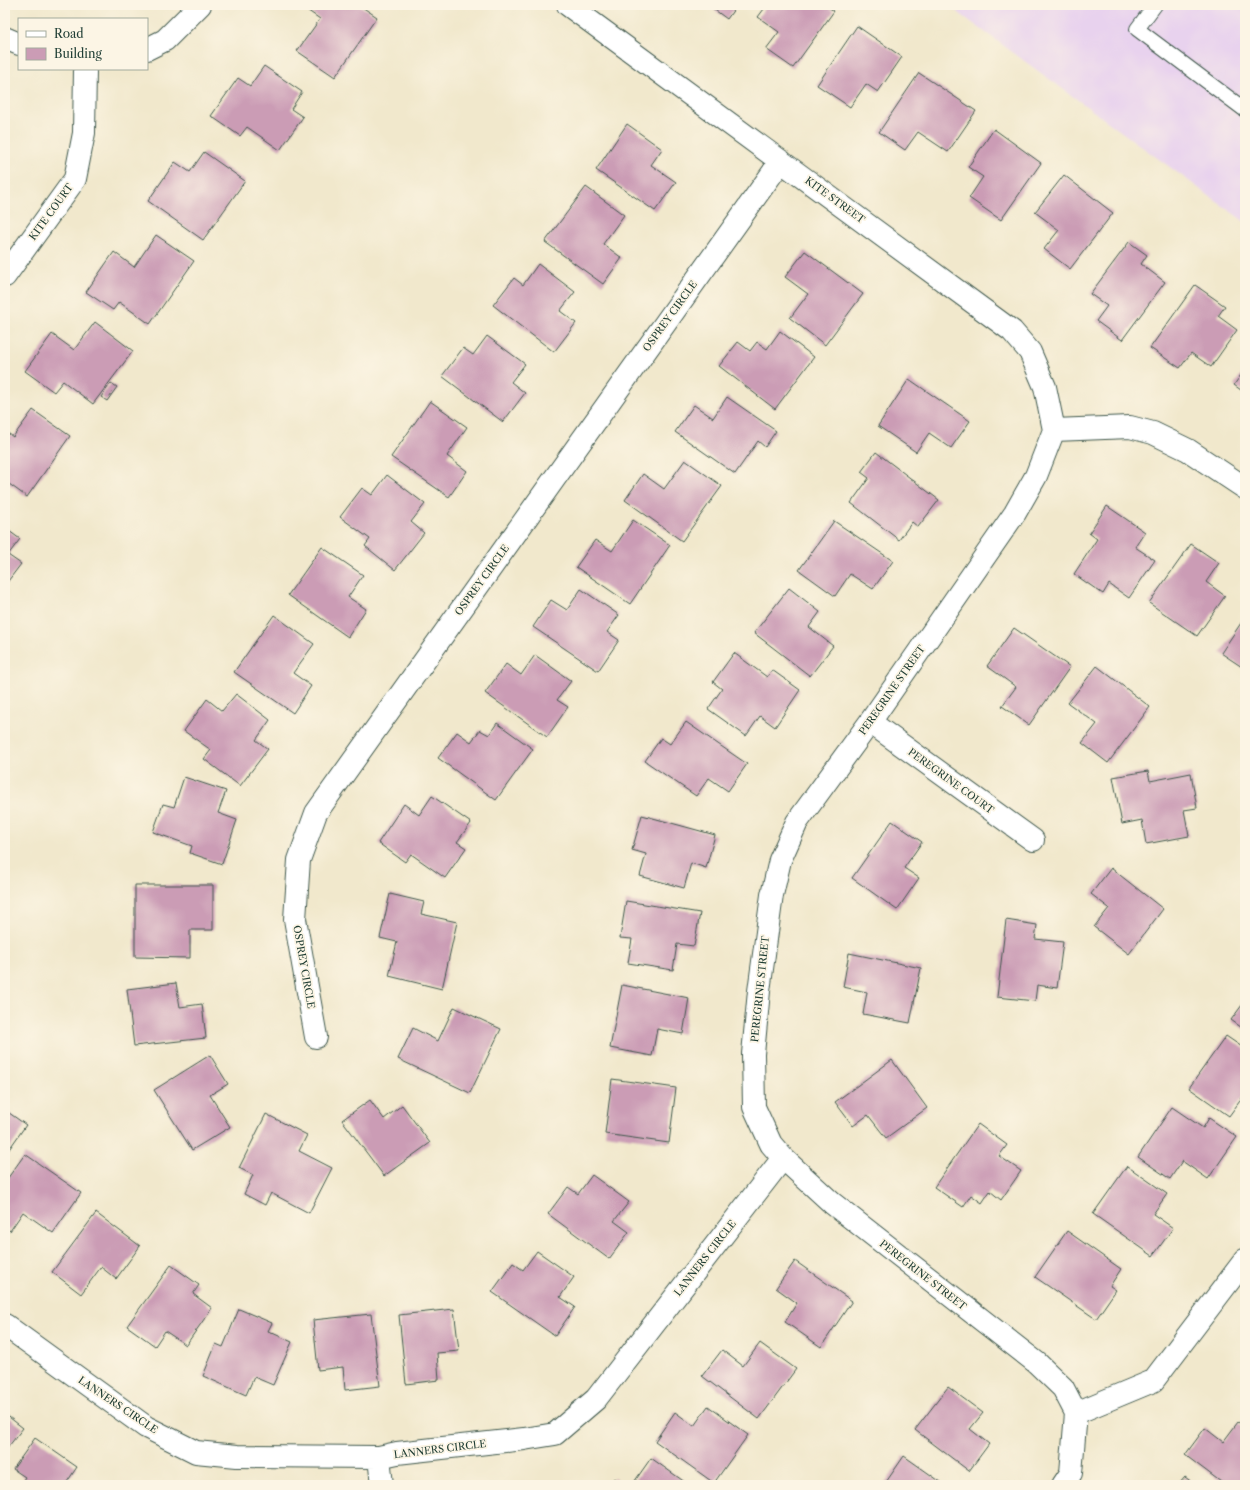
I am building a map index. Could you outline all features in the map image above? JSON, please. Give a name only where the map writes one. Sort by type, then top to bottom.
[{"type":"street","points":[[148,48],[165,40],[200,5]]},
{"type":"street","name":"KITE STREET","points":[[568,5],[1012,331],[1030,352],[1045,387],[1054,430]]},
{"type":"street","points":[[5,38],[18,44]]},
{"type":"street","name":"KITE COURT","points":[[5,276],[75,178],[84,133],[85,70]]},
{"type":"street","name":"OSPREY CIRCLE","points":[[316,1037],[295,919],[300,860],[316,813],[781,161]]},
{"type":"street","points":[[1054,430],[1130,427],[1153,433],[1188,450],[1245,488]]},
{"type":"street","name":"PEREGRINE STREET","points":[[1054,430],[1036,476],[1015,513],[870,722],[797,822],[780,860],[772,895],[759,991],[753,1054],[754,1107],[771,1144],[783,1158],[832,1204],[1037,1363],[1063,1388],[1076,1413]]},
{"type":"street","name":"PEREGRINE COURT","points":[[870,722],[1033,840]]},
{"type":"street","name":"LANNERS CIRCLE","points":[[5,1325],[146,1427],[196,1452],[237,1456],[379,1457],[397,1453],[524,1439],[555,1434],[596,1399],[783,1158]]},
{"type":"street","points":[[1063,1485],[1071,1473],[1076,1413],[1153,1381],[1245,1260]]},
{"type":"street","points":[[379,1457],[382,1485]]},
{"type":"lane","points":[[1155,5],[1137,29],[1245,110]]},
{"type":"shaded area","points":[[948,5],[1245,5],[1245,222]]},
{"type":"building","points":[[359,5],[377,17],[335,77],[297,51],[320,19],[301,6]]},
{"type":"building","points":[[708,5],[737,5],[727,19]]},
{"type":"building","points":[[767,5],[825,5],[834,11],[793,68],[766,49],[779,32],[758,17]]},
{"type":"building","points":[[857,26],[902,57],[878,92],[866,84],[850,107],[817,85]]},
{"type":"building","points":[[264,66],[302,92],[291,109],[303,117],[280,150],[247,127],[240,136],[211,116],[238,78],[250,86]]},
{"type":"building","points":[[919,73],[976,111],[948,152],[918,132],[905,150],[879,132]]},
{"type":"building","points":[[627,124],[662,149],[651,165],[676,182],[655,211],[596,170]]},
{"type":"building","points":[[994,129],[1041,163],[1001,220],[969,198],[983,177],[968,167]]},
{"type":"building","points":[[204,152],[245,181],[203,240],[148,201],[175,162],[190,172]]},
{"type":"building","points":[[1064,175],[1113,213],[1070,269],[1044,249],[1059,230],[1035,212]]},
{"type":"building","points":[[586,187],[624,215],[603,244],[622,258],[603,284],[545,242]]},
{"type":"building","points":[[156,235],[194,261],[150,324],[119,302],[113,310],[86,292],[114,252],[134,267]]},
{"type":"building","points":[[1129,242],[1147,255],[1141,264],[1165,282],[1122,340],[1096,321],[1107,306],[1090,294]]},
{"type":"building","points":[[805,251],[863,294],[825,345],[790,318],[808,294],[785,277]]},
{"type":"building","points":[[538,264],[575,292],[560,311],[576,323],[554,352],[493,305],[514,278],[523,285]]},
{"type":"building","points":[[1195,285],[1225,306],[1218,316],[1237,330],[1211,367],[1191,353],[1180,368],[1150,348]]},
{"type":"building","points":[[95,322],[133,351],[93,404],[63,381],[54,392],[25,371],[52,334],[74,350]]},
{"type":"building","points":[[780,331],[814,357],[775,409],[719,366],[738,342],[750,351],[757,342],[767,349]]},
{"type":"building","points":[[487,336],[525,364],[511,382],[525,393],[503,422],[442,376],[463,348],[473,355]]},
{"type":"building","points":[[1245,369],[1245,393],[1234,385]]},
{"type":"building","points":[[909,379],[970,421],[951,448],[929,433],[916,452],[878,426]]},
{"type":"building","points":[[111,383],[117,387],[107,401],[101,397]]},
{"type":"building","points":[[727,397],[776,431],[765,447],[758,441],[735,474],[675,432],[694,405],[713,418]]},
{"type":"building","points":[[430,401],[467,427],[447,456],[467,471],[449,497],[391,457]]},
{"type":"building","points":[[33,410],[70,436],[27,497],[5,481],[5,431],[13,437]]},
{"type":"building","points":[[876,452],[939,500],[918,527],[912,522],[899,540],[851,503],[869,478],[861,472]]},
{"type":"building","points":[[685,460],[722,486],[682,541],[625,500],[643,474],[664,489]]},
{"type":"building","points":[[387,475],[425,504],[411,522],[424,533],[395,570],[365,546],[370,539],[340,517],[362,488],[372,495]]},
{"type":"building","points":[[1107,506],[1145,532],[1135,547],[1155,560],[1129,598],[1109,584],[1103,594],[1074,574],[1097,539],[1089,533]]},
{"type":"building","points":[[633,520],[670,545],[630,604],[576,567],[595,540],[612,551]]},
{"type":"building","points":[[834,521],[893,561],[873,589],[850,574],[835,596],[799,570]]},
{"type":"building","points":[[5,528],[20,539],[8,555],[21,564],[5,585]]},
{"type":"building","points":[[1191,544],[1219,563],[1206,582],[1225,596],[1197,636],[1149,603]]},
{"type":"building","points":[[322,547],[363,575],[348,597],[366,609],[348,637],[288,595]]},
{"type":"building","points":[[789,588],[820,612],[809,627],[833,646],[810,676],[754,633]]},
{"type":"building","points":[[581,589],[619,615],[607,632],[619,640],[598,671],[533,627],[551,600],[567,610]]},
{"type":"building","points":[[274,615],[314,644],[293,673],[311,686],[293,713],[234,672]]},
{"type":"building","points":[[1245,617],[1245,669],[1221,653]]},
{"type":"building","points":[[1014,628],[1070,667],[1029,725],[1002,706],[1016,687],[987,666]]},
{"type":"building","points":[[734,653],[767,677],[772,670],[800,690],[775,727],[760,716],[746,736],[708,709],[722,689],[713,682]]},
{"type":"building","points":[[535,655],[571,681],[557,700],[568,707],[547,737],[485,693],[506,664],[521,675]]},
{"type":"building","points":[[1097,666],[1150,707],[1108,763],[1082,743],[1097,724],[1068,703]]},
{"type":"building","points":[[236,694],[270,720],[256,740],[268,749],[240,786],[204,759],[211,750],[184,731],[207,699],[222,711]]},
{"type":"building","points":[[686,722],[747,764],[728,791],[709,778],[696,796],[645,761],[661,738],[670,744]]},
{"type":"building","points":[[497,723],[533,749],[496,800],[438,758],[457,732],[471,742],[480,730],[489,735]]},
{"type":"building","points":[[1148,771],[1150,781],[1191,773],[1197,808],[1184,810],[1189,836],[1146,844],[1142,820],[1122,824],[1113,777]]},
{"type":"building","points":[[184,777],[226,791],[218,813],[237,820],[222,864],[190,853],[192,846],[153,832],[163,804],[174,807]]},
{"type":"building","points":[[432,796],[471,823],[457,842],[466,848],[445,878],[411,854],[405,862],[378,843],[404,804],[419,815]]},
{"type":"building","points":[[642,815],[715,835],[706,868],[691,863],[684,888],[640,876],[646,854],[632,850]]},
{"type":"building","points":[[892,821],[922,842],[904,868],[919,878],[897,910],[852,878]]},
{"type":"building","points":[[1111,868],[1163,909],[1129,954],[1094,927],[1109,908],[1091,894]]},
{"type":"building","points":[[135,885],[213,885],[213,930],[190,930],[190,958],[135,957]]},
{"type":"building","points":[[390,894],[424,902],[421,914],[457,922],[442,989],[389,976],[397,942],[380,938]]},
{"type":"building","points":[[626,901],[700,913],[694,946],[677,944],[673,970],[628,963],[632,939],[620,938]]},
{"type":"building","points":[[1006,920],[1037,925],[1035,939],[1063,942],[1057,988],[1037,985],[1035,1001],[997,997]]},
{"type":"building","points":[[849,953],[921,968],[910,1023],[863,1014],[867,992],[843,987]]},
{"type":"building","points":[[176,983],[180,1007],[202,1004],[206,1038],[134,1046],[127,989]]},
{"type":"building","points":[[622,985],[689,998],[683,1034],[657,1029],[652,1056],[610,1048]]},
{"type":"building","points":[[1245,1001],[1245,1030],[1231,1020]]},
{"type":"building","points":[[454,1007],[501,1029],[470,1093],[398,1059],[413,1028],[438,1041]]},
{"type":"building","points":[[1226,1036],[1245,1049],[1245,1094],[1229,1116],[1189,1088]]},
{"type":"building","points":[[210,1055],[228,1084],[210,1095],[230,1127],[192,1150],[154,1090]]},
{"type":"building","points":[[892,1060],[927,1108],[886,1138],[868,1115],[853,1126],[835,1102]]},
{"type":"building","points":[[612,1079],[676,1088],[669,1143],[605,1134]]},
{"type":"building","points":[[370,1100],[384,1119],[402,1105],[430,1143],[384,1176],[342,1120]]},
{"type":"building","points":[[1172,1107],[1203,1128],[1209,1118],[1237,1137],[1208,1179],[1182,1161],[1170,1179],[1138,1157]]},
{"type":"building","points":[[5,1110],[26,1125],[5,1155]]},
{"type":"building","points":[[266,1114],[307,1135],[299,1151],[332,1168],[309,1213],[271,1193],[265,1205],[244,1194],[253,1175],[239,1168]]},
{"type":"building","points":[[978,1124],[1007,1145],[999,1156],[1021,1171],[1001,1200],[990,1191],[982,1203],[971,1195],[963,1207],[934,1187]]},
{"type":"building","points":[[25,1154],[81,1193],[53,1233],[23,1212],[10,1231],[5,1227],[5,1182]]},
{"type":"building","points":[[1127,1166],[1167,1194],[1153,1214],[1173,1228],[1153,1256],[1093,1214]]},
{"type":"building","points":[[592,1175],[629,1202],[614,1221],[629,1232],[609,1259],[548,1214],[568,1187],[578,1194]]},
{"type":"building","points":[[96,1213],[140,1246],[116,1279],[101,1267],[81,1294],[52,1272]]},
{"type":"building","points":[[1067,1231],[1121,1269],[1110,1286],[1116,1290],[1096,1319],[1035,1277]]},
{"type":"building","points":[[537,1251],[574,1277],[560,1297],[575,1307],[555,1336],[492,1292],[513,1263],[523,1270]]},
{"type":"building","points":[[795,1261],[852,1301],[821,1347],[785,1322],[797,1303],[776,1288]]},
{"type":"building","points":[[171,1265],[199,1285],[193,1294],[212,1308],[186,1345],[165,1331],[155,1346],[127,1326]]},
{"type":"building","points":[[239,1309],[272,1323],[268,1331],[292,1342],[273,1385],[254,1377],[246,1395],[203,1376],[216,1344],[223,1347]]},
{"type":"building","points":[[454,1309],[459,1351],[437,1353],[439,1380],[406,1384],[399,1315]]},
{"type":"building","points":[[371,1314],[380,1386],[345,1390],[343,1367],[318,1370],[313,1320]]},
{"type":"building","points":[[760,1343],[796,1369],[759,1419],[702,1376],[722,1350],[743,1366]]},
{"type":"building","points":[[948,1387],[983,1413],[970,1429],[989,1444],[969,1471],[915,1430]]},
{"type":"building","points":[[708,1406],[748,1435],[714,1483],[655,1441],[675,1412],[694,1426]]},
{"type":"building","points":[[5,1414],[23,1428],[5,1451]]},
{"type":"building","points":[[1238,1422],[1245,1427],[1245,1485],[1225,1485],[1185,1455],[1205,1428],[1223,1442]]},
{"type":"building","points":[[35,1438],[77,1467],[65,1485],[20,1485],[25,1477],[13,1469]]},
{"type":"building","points":[[904,1456],[945,1485],[884,1485]]},
{"type":"building","points":[[651,1458],[689,1485],[632,1485]]},
{"type":"building","points":[[1185,1477],[1196,1485],[1178,1485]]},
{"type":"building","points":[[614,1478],[623,1485],[609,1485]]}]
